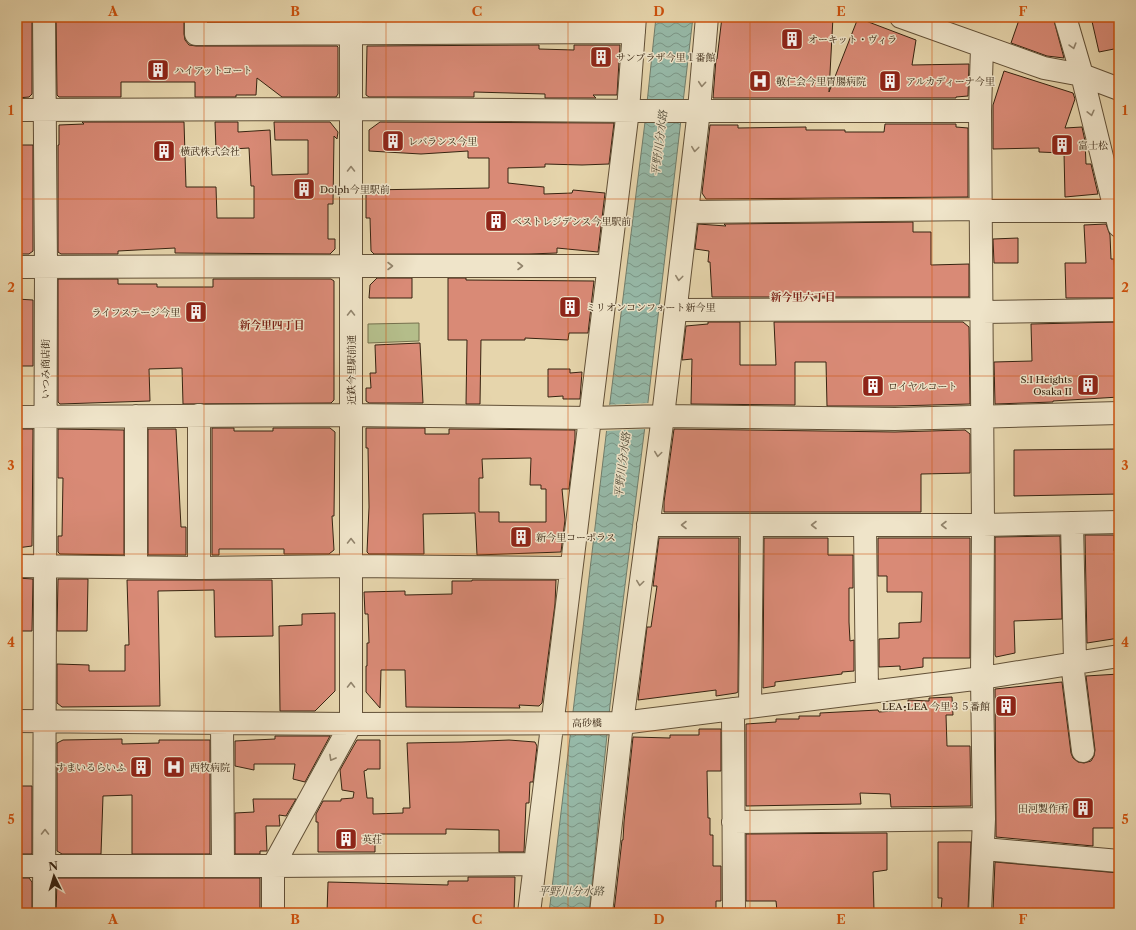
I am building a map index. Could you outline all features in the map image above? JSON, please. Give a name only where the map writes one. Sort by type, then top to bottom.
[{"type":"street","name":"いつみ商店街","points":[[44,17],[46,268],[44,913]]},
{"type":"street","points":[[196,17],[196,34],[351,25],[635,24],[633,111],[608,266],[595,418],[571,568],[529,913]]},
{"type":"street","points":[[601,913],[622,723],[648,525],[660,416],[676,310],[707,17]]},
{"type":"street","points":[[901,17],[1044,68],[1082,75],[1119,88]]},
{"type":"street","points":[[687,212],[981,210],[1117,218],[1082,75],[1065,17]]},
{"type":"street","name":"近鉄今里駅前通","points":[[351,25],[351,724]]},
{"type":"street","points":[[980,913],[984,850],[982,678],[983,417],[980,111],[982,47]]},
{"type":"street","points":[[17,110],[351,109],[980,111]]},
{"type":"street","points":[[17,267],[608,266]]},
{"type":"street","points":[[676,310],[1119,310]]},
{"type":"street","points":[[17,417],[350,415],[595,418],[660,416],[895,419],[1119,413]]},
{"type":"street","points":[[199,415],[199,568]]},
{"type":"street","points":[[136,416],[136,567]]},
{"type":"street","points":[[648,525],[983,525],[1119,522]]},
{"type":"street","points":[[1072,523],[1073,662],[1084,751]]},
{"type":"street","points":[[734,913],[733,822],[752,525]]},
{"type":"street","points":[[865,525],[867,692]]},
{"type":"street","points":[[17,566],[199,568],[351,566],[571,568]]},
{"type":"street","name":"高砂橋","points":[[17,721],[351,724],[622,723],[982,678],[1073,662],[1119,656]]},
{"type":"street","points":[[222,722],[222,866]]},
{"type":"street","points":[[273,913],[273,866],[351,724]]},
{"type":"street","points":[[733,822],[984,819]]},
{"type":"street","points":[[984,850],[1119,861]]},
{"type":"street","points":[[17,866],[535,864]]},
{"type":"green space","points":[[419,323],[419,341],[368,343],[368,324]]},
{"type":"water","name":"平野川分水路","points":[[656,17],[693,17],[648,402],[610,705],[589,913],[549,913],[645,122]]},
{"type":"pier","points":[[649,403],[646,429],[604,431],[607,405]]},
{"type":"building","points":[[17,17],[32,17],[32,94],[29,97],[17,98]]},
{"type":"building","points":[[56,17],[184,17],[185,40],[189,45],[196,46],[337,46],[338,94],[336,97],[282,97],[257,78],[256,95],[236,95],[236,97],[195,97],[195,82],[121,82],[121,97],[59,97],[57,95]]},
{"type":"building","points":[[208,17],[338,18],[336,21],[208,21]]},
{"type":"building","points":[[364,17],[532,17],[532,20],[367,21]]},
{"type":"building","points":[[722,17],[833,17],[829,92],[858,18],[916,40],[912,65],[969,64],[968,96],[956,98],[713,98],[716,59]]},
{"type":"building","points":[[1020,17],[1053,17],[1064,58],[1047,56],[1011,43]]},
{"type":"building","points":[[1091,17],[1119,17],[1119,48],[1099,52]]},
{"type":"building","points":[[539,45],[539,49],[574,50],[574,45],[620,45],[617,95],[593,95],[596,98],[545,98],[545,94],[474,92],[474,97],[369,97],[366,95],[367,46]]},
{"type":"building","points":[[1004,71],[1073,93],[1075,99],[1065,128],[1082,127],[1085,141],[1086,164],[1091,164],[1098,194],[1065,197],[1064,153],[1039,152],[1039,148],[993,149],[993,105]]},
{"type":"building","points":[[82,122],[184,122],[186,187],[216,187],[217,218],[254,218],[254,186],[251,186],[249,148],[216,150],[215,122],[238,122],[238,132],[270,130],[272,175],[308,174],[308,140],[275,140],[274,122],[330,122],[338,132],[337,139],[334,136],[333,204],[328,204],[328,239],[335,239],[335,249],[330,254],[175,253],[175,248],[118,251],[118,254],[61,254],[58,252],[59,125],[84,124]]},
{"type":"building","points":[[380,122],[614,123],[609,164],[545,164],[545,167],[508,168],[508,183],[544,187],[544,194],[572,193],[573,190],[605,193],[598,252],[557,248],[557,253],[529,254],[374,254],[371,251],[370,218],[366,218],[366,190],[489,188],[489,158],[468,158],[468,151],[421,154],[369,151],[369,130]]},
{"type":"building","points":[[885,124],[956,124],[956,127],[968,128],[968,197],[706,199],[702,193],[710,125],[738,125],[738,128],[806,127],[806,130],[884,132]]},
{"type":"building","points":[[17,145],[33,145],[33,251],[29,254],[17,254]]},
{"type":"building","points":[[913,222],[913,232],[931,232],[931,265],[969,264],[969,297],[712,297],[710,262],[708,262],[709,251],[695,249],[698,224],[726,226],[724,224]]},
{"type":"building","points":[[1106,224],[1110,235],[1111,259],[1114,259],[1115,277],[1119,277],[1119,298],[1066,298],[1065,263],[1086,263],[1084,225]]},
{"type":"building","points":[[1018,238],[1018,263],[994,263],[993,239]]},
{"type":"building","points":[[377,278],[412,278],[412,298],[369,298],[370,285]]},
{"type":"building","points":[[448,278],[466,278],[466,280],[594,281],[588,333],[569,333],[568,340],[525,338],[525,340],[481,340],[480,404],[466,404],[467,340],[448,340]]},
{"type":"building","points":[[58,279],[118,279],[118,284],[157,284],[157,287],[213,287],[213,279],[331,279],[334,281],[334,400],[331,403],[183,404],[182,368],[149,369],[150,401],[60,404],[58,402]]},
{"type":"building","points":[[17,299],[33,300],[33,366],[17,366]]},
{"type":"building","points":[[708,322],[740,322],[740,365],[776,365],[774,322],[963,322],[969,327],[970,404],[827,406],[826,362],[795,362],[795,405],[691,404],[692,359],[682,360],[686,326],[708,324]]},
{"type":"building","points":[[1119,322],[1119,397],[1053,402],[995,404],[994,362],[1032,361],[1031,324]]},
{"type":"building","points":[[420,343],[423,403],[369,403],[366,401],[366,388],[371,388],[370,373],[376,373],[375,345]]},
{"type":"building","points":[[548,369],[570,369],[570,373],[582,372],[580,399],[563,399],[563,396],[548,397]]},
{"type":"building","points":[[212,428],[234,428],[234,431],[273,431],[273,428],[330,428],[335,432],[334,516],[332,516],[334,550],[329,554],[284,554],[284,549],[219,549],[219,555],[212,555]]},
{"type":"building","points":[[366,428],[425,428],[425,434],[449,434],[449,429],[575,430],[569,489],[562,489],[565,520],[561,552],[477,555],[475,513],[423,514],[424,554],[369,554],[367,552],[369,507],[368,448],[366,448]],"holes":[[[531,458],[530,485],[541,485],[541,489],[546,489],[546,522],[499,522],[499,512],[479,512],[479,478],[483,478],[482,459]]]},
{"type":"building","points":[[17,429],[33,429],[32,546],[17,548]]},
{"type":"building","points":[[58,429],[124,430],[124,555],[60,554],[58,552],[58,536],[62,536],[63,478],[58,478]]},
{"type":"building","points":[[148,429],[176,429],[181,527],[186,527],[186,555],[148,555]]},
{"type":"building","points":[[674,429],[895,432],[965,430],[970,434],[970,473],[921,474],[921,512],[664,512]]},
{"type":"building","points":[[1119,449],[1119,494],[1014,496],[1014,450]]},
{"type":"building","points":[[1085,535],[1114,535],[1114,551],[1119,551],[1119,638],[1087,643]]},
{"type":"building","points":[[1060,536],[1062,619],[1014,621],[1015,653],[996,657],[995,537]]},
{"type":"building","points":[[659,538],[739,538],[738,692],[716,696],[716,690],[638,700],[647,627],[651,627],[657,586],[653,586]]},
{"type":"building","points":[[764,538],[828,538],[828,555],[853,555],[853,588],[849,588],[849,622],[850,641],[854,640],[854,671],[842,672],[842,674],[775,682],[775,686],[763,688]]},
{"type":"building","points":[[878,538],[970,538],[970,658],[923,658],[923,667],[900,670],[900,666],[879,667],[879,639],[899,638],[899,623],[921,622],[922,592],[887,592],[887,576],[878,576]]},
{"type":"building","points":[[17,578],[33,579],[32,631],[17,631]]},
{"type":"building","points":[[58,579],[88,579],[87,631],[57,631]]},
{"type":"building","points":[[127,580],[272,580],[273,636],[215,637],[214,590],[158,591],[160,706],[62,707],[57,703],[57,664],[89,665],[89,671],[125,671],[125,645],[129,645]]},
{"type":"building","points":[[556,580],[555,604],[542,703],[539,706],[519,705],[520,708],[406,707],[405,670],[381,670],[380,708],[366,692],[367,643],[369,643],[368,614],[365,614],[364,592],[405,591],[405,595],[452,594],[452,581]]},
{"type":"building","points":[[335,613],[335,691],[315,711],[280,711],[279,626],[302,625],[302,614]]},
{"type":"building","points":[[1119,674],[1119,828],[1093,828],[1093,846],[996,837],[995,689],[1062,682],[1071,753],[1073,758],[1078,762],[1084,763],[1091,761],[1095,750],[1086,676]]},
{"type":"building","points":[[952,697],[953,715],[946,715],[947,746],[970,746],[971,806],[891,807],[890,794],[860,793],[861,804],[746,806],[746,724],[776,722],[776,719],[799,719],[799,716],[820,716],[820,713],[908,710],[908,700],[929,701],[929,698]]},
{"type":"building","points":[[699,729],[721,729],[721,771],[707,771],[708,818],[710,818],[710,835],[713,835],[713,866],[721,866],[721,901],[716,901],[716,912],[614,911],[623,840],[633,737],[670,738],[670,735],[699,735]]},
{"type":"building","points":[[275,736],[330,736],[305,782],[293,779],[295,764],[254,764],[254,770],[235,766],[235,741],[275,739]]},
{"type":"building","points":[[122,739],[122,744],[159,743],[159,740],[210,740],[210,854],[132,854],[132,795],[103,796],[101,854],[62,854],[57,851],[57,743],[63,740]]},
{"type":"building","points":[[357,740],[380,740],[380,769],[367,769],[364,771],[367,798],[373,798],[373,814],[403,813],[403,808],[410,808],[407,743],[509,740],[535,742],[537,746],[533,782],[530,782],[529,803],[526,803],[524,852],[499,852],[499,830],[446,829],[446,834],[375,834],[375,852],[318,852],[318,822],[316,822],[316,814],[323,801],[341,801],[341,799],[353,798],[354,792],[342,790],[340,770]]},
{"type":"building","points":[[17,786],[32,786],[32,854],[17,854]]},
{"type":"building","points":[[253,799],[296,799],[286,816],[279,815],[280,826],[266,826],[267,851],[260,851],[260,854],[235,854],[235,813],[254,812]]},
{"type":"building","points":[[887,833],[887,870],[873,872],[874,911],[802,913],[802,910],[777,911],[776,901],[746,901],[746,834]]},
{"type":"building","points":[[938,842],[971,842],[968,910],[964,909],[964,912],[941,912],[942,898],[938,898]]},
{"type":"building","points":[[995,862],[1119,873],[1119,913],[996,913],[993,910]]},
{"type":"building","points":[[468,877],[515,877],[514,913],[327,913],[328,882],[448,885],[448,881],[468,881]]},
{"type":"building","points":[[17,878],[29,878],[32,882],[32,913],[17,913]]},
{"type":"building","points":[[58,878],[260,878],[260,913],[56,913]]},
{"type":"place","name":"オーキット・ヴィラ","points":[[792,39]]},
{"type":"place","name":"サンプラザ今里１番館","points":[[601,57]]},
{"type":"place","name":"ハイアットコート","points":[[158,70]]},
{"type":"place","name":"敬仁会今里胃腸病院","points":[[760,81]]},
{"type":"place","name":"アルカディーナ今里","points":[[890,81]]},
{"type":"place","name":"レバランス今里","points":[[393,141]]},
{"type":"place","name":"富士松","points":[[1062,145]]},
{"type":"place","name":"横武株式会社","points":[[164,151]]},
{"type":"place","name":"Dolph今里駅前","points":[[304,189]]},
{"type":"place","name":"ベストレジデンス今里駅前","points":[[496,221]]},
{"type":"place","name":"ミリオンコンフォート新今里","points":[[570,307]]},
{"type":"place","name":"ライフステージ今里","points":[[196,312]]},
{"type":"place","name":"S.I Heights Osaka II","points":[[1088,385]]},
{"type":"place","name":"ロイヤルコート","points":[[873,386]]},
{"type":"place","name":"新今里コーポラス","points":[[521,537]]},
{"type":"place","name":"LEA•LEA 今里３５番館","points":[[1006,706]]},
{"type":"place","name":"すまいるらいふ","points":[[141,767]]},
{"type":"place","name":"西牧病院","points":[[174,767]]},
{"type":"place","name":"田河製作所","points":[[1083,808]]},
{"type":"place","name":"英荘","points":[[346,839]]},
{"type":"district","name":"新今里六丁目","points":[[803,297]]},
{"type":"district","name":"新今里四丁目","points":[[272,325]]}]
